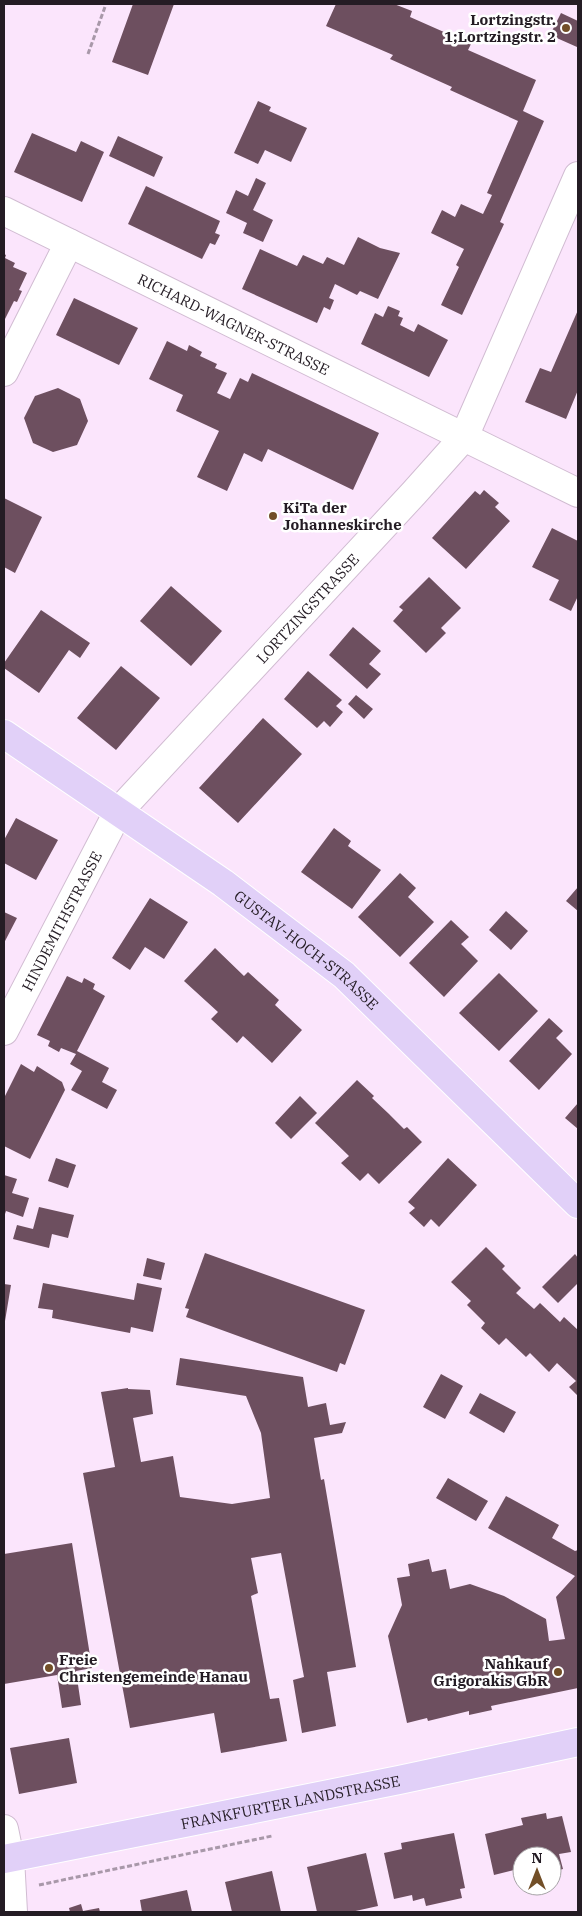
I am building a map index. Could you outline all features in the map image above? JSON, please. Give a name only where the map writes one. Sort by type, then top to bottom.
[{"type":"main road","name":"GUSTAV-HOCH-STRASSE","points":[[4,734],[223,883],[344,975],[578,1204]]},
{"type":"main road","name":"FRANKFURTER LANDSTRASSE","points":[[7,1859],[578,1742]]},
{"type":"street","name":"LORTZINGSTRASSE","points":[[118,812],[414,494],[464,437],[578,176]]},
{"type":"street","name":"RICHARD-WAGNER-STRASSE","points":[[4,211],[578,492]]},
{"type":"street","points":[[4,372],[69,243]]},
{"type":"street","name":"HINDEMITHSTRASSE","points":[[4,1031],[118,812]]},
{"type":"street","points":[[4,1829],[13,1912]]},
{"type":"path","points":[[88,54],[106,4]]},
{"type":"building","points":[[133,4],[174,4],[148,75],[112,62]]},
{"type":"building","points":[[336,4],[394,4],[412,11],[410,17],[471,44],[468,50],[536,80],[523,111],[544,121],[500,222],[504,224],[462,315],[441,305],[459,267],[456,265],[464,249],[431,233],[442,210],[455,217],[461,204],[483,214],[492,195],[487,193],[518,121],[450,90],[452,87],[390,59],[393,55],[326,26]]},
{"type":"building","name":"Lortzingstr. 1;Lortzingstr. 2","points":[[561,13],[578,21],[577,47],[550,35]]},
{"type":"building","points":[[258,101],[271,107],[269,111],[307,128],[291,162],[265,150],[258,164],[234,153]]},
{"type":"building","points":[[32,133],[76,152],[81,141],[104,152],[82,202],[14,172]]},
{"type":"building","points":[[118,136],[163,157],[154,177],[109,156]]},
{"type":"building","points":[[256,178],[266,183],[253,210],[273,220],[263,242],[243,233],[247,223],[226,213],[236,190],[248,196]]},
{"type":"building","points":[[146,186],[220,221],[215,233],[220,235],[215,245],[210,243],[202,259],[128,224]]},
{"type":"building","points":[[358,237],[380,248],[400,253],[378,299],[360,291],[357,295],[335,284],[329,298],[334,300],[330,310],[324,307],[317,323],[242,289],[260,249],[297,266],[303,255],[323,264],[327,257],[344,265]]},
{"type":"building","points":[[4,254],[6,255],[5,258],[15,263],[13,267],[27,273],[19,290],[22,291],[17,302],[14,301],[4,321]]},
{"type":"building","points":[[74,298],[138,328],[119,365],[56,335]]},
{"type":"building","points":[[388,306],[400,311],[398,316],[403,318],[400,325],[414,332],[418,324],[448,340],[429,377],[361,344],[375,313],[383,317]]},
{"type":"building","points":[[578,310],[578,390],[566,419],[525,402],[540,368],[551,372]]},
{"type":"building","points":[[167,341],[187,351],[189,345],[202,352],[200,356],[217,364],[215,368],[227,373],[217,393],[230,399],[240,378],[248,382],[252,373],[379,433],[353,490],[268,449],[262,462],[244,453],[227,491],[197,477],[219,431],[176,411],[183,395],[149,379]]},
{"type":"building","points":[[58,388],[80,399],[88,421],[77,445],[53,452],[33,443],[24,418],[35,396]]},
{"type":"building","points":[[484,490],[499,503],[495,507],[510,521],[466,569],[432,538],[475,491],[480,495]]},
{"type":"building","points":[[4,498],[42,517],[15,573],[4,567]]},
{"type":"building","points":[[552,528],[578,541],[578,596],[571,611],[549,600],[559,580],[532,567]]},
{"type":"building","points":[[429,577],[461,608],[441,628],[446,633],[426,653],[393,621],[403,610],[399,607]]},
{"type":"building","points":[[171,586],[222,631],[191,666],[140,621]]},
{"type":"building","points":[[41,610],[90,643],[80,658],[69,650],[39,693],[4,668],[4,663]]},
{"type":"building","points":[[353,627],[381,651],[369,664],[381,674],[367,689],[329,655]]},
{"type":"building","points":[[121,666],[160,698],[116,750],[77,718]]},
{"type":"building","points":[[308,671],[342,700],[336,706],[343,712],[330,727],[324,721],[317,728],[284,699]]},
{"type":"building","points":[[356,695],[373,709],[364,719],[348,704]]},
{"type":"building","points":[[263,718],[302,754],[238,823],[199,788]]},
{"type":"building","points":[[16,818],[58,840],[36,880],[4,863],[4,840]]},
{"type":"building","points":[[334,828],[351,841],[348,846],[381,870],[352,909],[301,872]]},
{"type":"building","points":[[400,873],[416,888],[408,897],[434,922],[400,957],[358,917]]},
{"type":"building","points":[[578,887],[578,911],[566,901]]},
{"type":"building","points":[[150,898],[188,922],[164,959],[145,947],[130,970],[112,958]]},
{"type":"building","points":[[506,911],[528,931],[511,950],[489,930]]},
{"type":"building","points":[[4,912],[17,918],[4,943]]},
{"type":"building","points":[[451,920],[469,937],[461,944],[478,961],[444,997],[409,963]]},
{"type":"building","points":[[215,948],[244,976],[248,972],[279,1000],[275,1005],[302,1030],[272,1063],[243,1036],[237,1043],[211,1019],[218,1012],[184,981]]},
{"type":"building","points":[[499,973],[538,1011],[499,1051],[459,1013]]},
{"type":"building","points":[[67,976],[82,983],[84,978],[95,984],[93,989],[105,996],[77,1051],[109,1068],[102,1082],[117,1090],[107,1109],[71,1090],[82,1071],[70,1064],[76,1054],[61,1048],[59,1052],[48,1046],[50,1041],[37,1035]]},
{"type":"building","points":[[549,1018],[563,1031],[556,1038],[572,1054],[539,1090],[509,1061]]},
{"type":"building","points":[[21,1064],[34,1072],[37,1066],[62,1082],[65,1090],[30,1159],[4,1146],[4,1098]]},
{"type":"building","points":[[357,1080],[374,1096],[372,1098],[404,1129],[407,1127],[422,1142],[379,1184],[368,1173],[360,1181],[341,1163],[349,1156],[315,1123]]},
{"type":"building","points":[[300,1096],[317,1113],[291,1139],[275,1123]]},
{"type":"building","points":[[578,1103],[578,1129],[565,1118]]},
{"type":"building","points":[[56,1158],[76,1165],[68,1188],[48,1181]]},
{"type":"building","points":[[448,1158],[477,1185],[439,1227],[431,1219],[424,1227],[409,1213],[415,1208],[408,1202]]},
{"type":"building","points":[[4,1175],[17,1179],[12,1193],[29,1198],[23,1217],[6,1211],[4,1217]]},
{"type":"building","points":[[39,1207],[74,1215],[68,1238],[52,1234],[49,1248],[13,1239],[17,1225],[33,1229]]},
{"type":"building","points":[[486,1247],[505,1266],[502,1269],[521,1288],[516,1293],[534,1309],[540,1303],[560,1322],[564,1317],[578,1330],[578,1396],[569,1387],[576,1381],[557,1363],[549,1372],[530,1353],[526,1357],[506,1338],[499,1345],[481,1328],[485,1323],[467,1305],[471,1301],[451,1282]]},
{"type":"building","points":[[205,1253],[365,1310],[345,1365],[340,1363],[337,1372],[186,1317],[189,1309],[185,1308]]},
{"type":"building","points":[[575,1254],[578,1258],[578,1283],[558,1303],[542,1287]]},
{"type":"building","points":[[147,1258],[165,1263],[161,1280],[143,1276]]},
{"type":"building","points":[[43,1283],[134,1300],[137,1283],[162,1288],[153,1332],[131,1327],[130,1333],[52,1318],[53,1310],[38,1308]]},
{"type":"building","points":[[4,1284],[11,1285],[5,1321],[4,1321]]},
{"type":"building","points":[[180,1358],[303,1377],[308,1407],[326,1403],[330,1425],[346,1422],[342,1433],[314,1438],[321,1480],[324,1479],[356,1667],[327,1672],[336,1726],[302,1733],[293,1680],[304,1677],[281,1553],[251,1558],[258,1593],[251,1596],[270,1699],[279,1698],[287,1741],[221,1753],[214,1713],[130,1728],[83,1473],[115,1467],[101,1392],[128,1388],[150,1390],[153,1414],[133,1418],[141,1462],[173,1456],[180,1497],[232,1504],[270,1498],[261,1433],[246,1396],[176,1385]]},
{"type":"building","points":[[441,1374],[463,1386],[445,1419],[423,1407]]},
{"type":"building","points":[[480,1393],[516,1412],[504,1433],[469,1413]]},
{"type":"building","points":[[448,1478],[488,1501],[476,1521],[436,1498]]},
{"type":"building","points":[[506,1496],[559,1525],[552,1538],[575,1551],[578,1550],[578,1688],[491,1706],[492,1710],[469,1715],[469,1711],[428,1721],[427,1718],[407,1723],[388,1636],[402,1605],[397,1578],[410,1576],[408,1564],[429,1559],[432,1572],[446,1569],[450,1589],[470,1584],[504,1596],[546,1619],[549,1641],[565,1639],[556,1597],[575,1576],[488,1528]]},
{"type":"building","points":[[72,1543],[92,1668],[76,1671],[81,1705],[62,1708],[57,1675],[4,1684],[4,1554]]},
{"type":"building","points":[[69,1738],[77,1783],[19,1794],[10,1748]]},
{"type":"building","points":[[546,1813],[547,1819],[562,1816],[571,1852],[562,1854],[562,1846],[512,1846],[512,1870],[494,1875],[485,1834],[523,1825],[521,1818]]},
{"type":"building","points":[[454,1833],[465,1888],[460,1889],[462,1898],[426,1906],[424,1898],[413,1901],[412,1895],[394,1899],[384,1853],[402,1849],[401,1843]]},
{"type":"building","points":[[366,1853],[378,1906],[351,1912],[317,1912],[307,1867]]},
{"type":"building","points":[[272,1871],[281,1912],[232,1912],[225,1882]]},
{"type":"building","points":[[187,1890],[192,1912],[142,1912],[140,1900]]},
{"type":"building","points":[[81,1904],[83,1911],[99,1908],[100,1912],[70,1912],[69,1908]]},
{"type":"place","name":"Lortzingstr. 1;Lortzingstr. 2","points":[[566,28]]},
{"type":"place","name":"KiTa der Johanneskirche","points":[[273,516]]},
{"type":"place","name":"Freie Christengemeinde Hanau","points":[[49,1668]]},
{"type":"place","name":"Nahkauf Grigorakis GbR","points":[[558,1672]]}]
